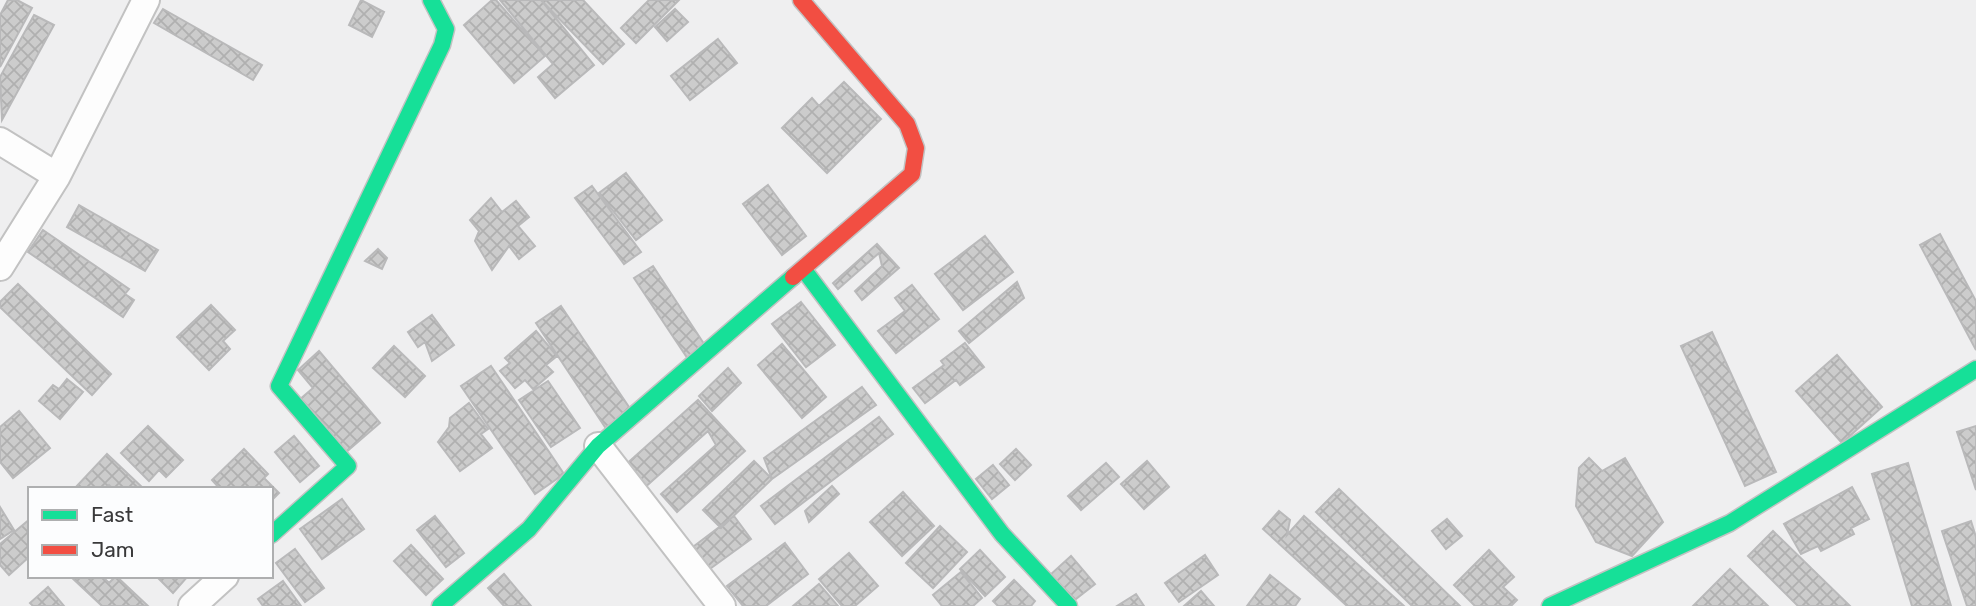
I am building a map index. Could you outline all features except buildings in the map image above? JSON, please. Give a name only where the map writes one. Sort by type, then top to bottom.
[{"type":"street","points":[[0,267],[57,176],[146,0]]},
{"type":"street","points":[[440,606],[528,529],[598,446],[912,174],[917,157],[916,141],[907,124],[802,0]]},
{"type":"street","points":[[273,533],[348,466],[279,386],[442,45],[446,29],[430,1]]},
{"type":"street","points":[[0,141],[57,176]]},
{"type":"street","points":[[804,270],[1002,534],[1069,606]]},
{"type":"street","points":[[1550,606],[1730,523],[1976,369]]},
{"type":"street","points":[[598,446],[722,606]]},
{"type":"street","points":[[192,606],[223,578]]},
{"type":"traffic: fast","points":[[273,533],[348,466],[279,386],[442,45],[446,29],[431,0]]},
{"type":"traffic: fast","points":[[804,270],[1002,534],[1069,606]]},
{"type":"traffic: fast","points":[[440,606],[529,529],[598,446],[793,277]]},
{"type":"traffic: fast","points":[[1550,606],[1730,523],[1976,369]]},
{"type":"traffic: jam","points":[[793,277],[912,174],[916,148],[907,124],[801,0]]}]
